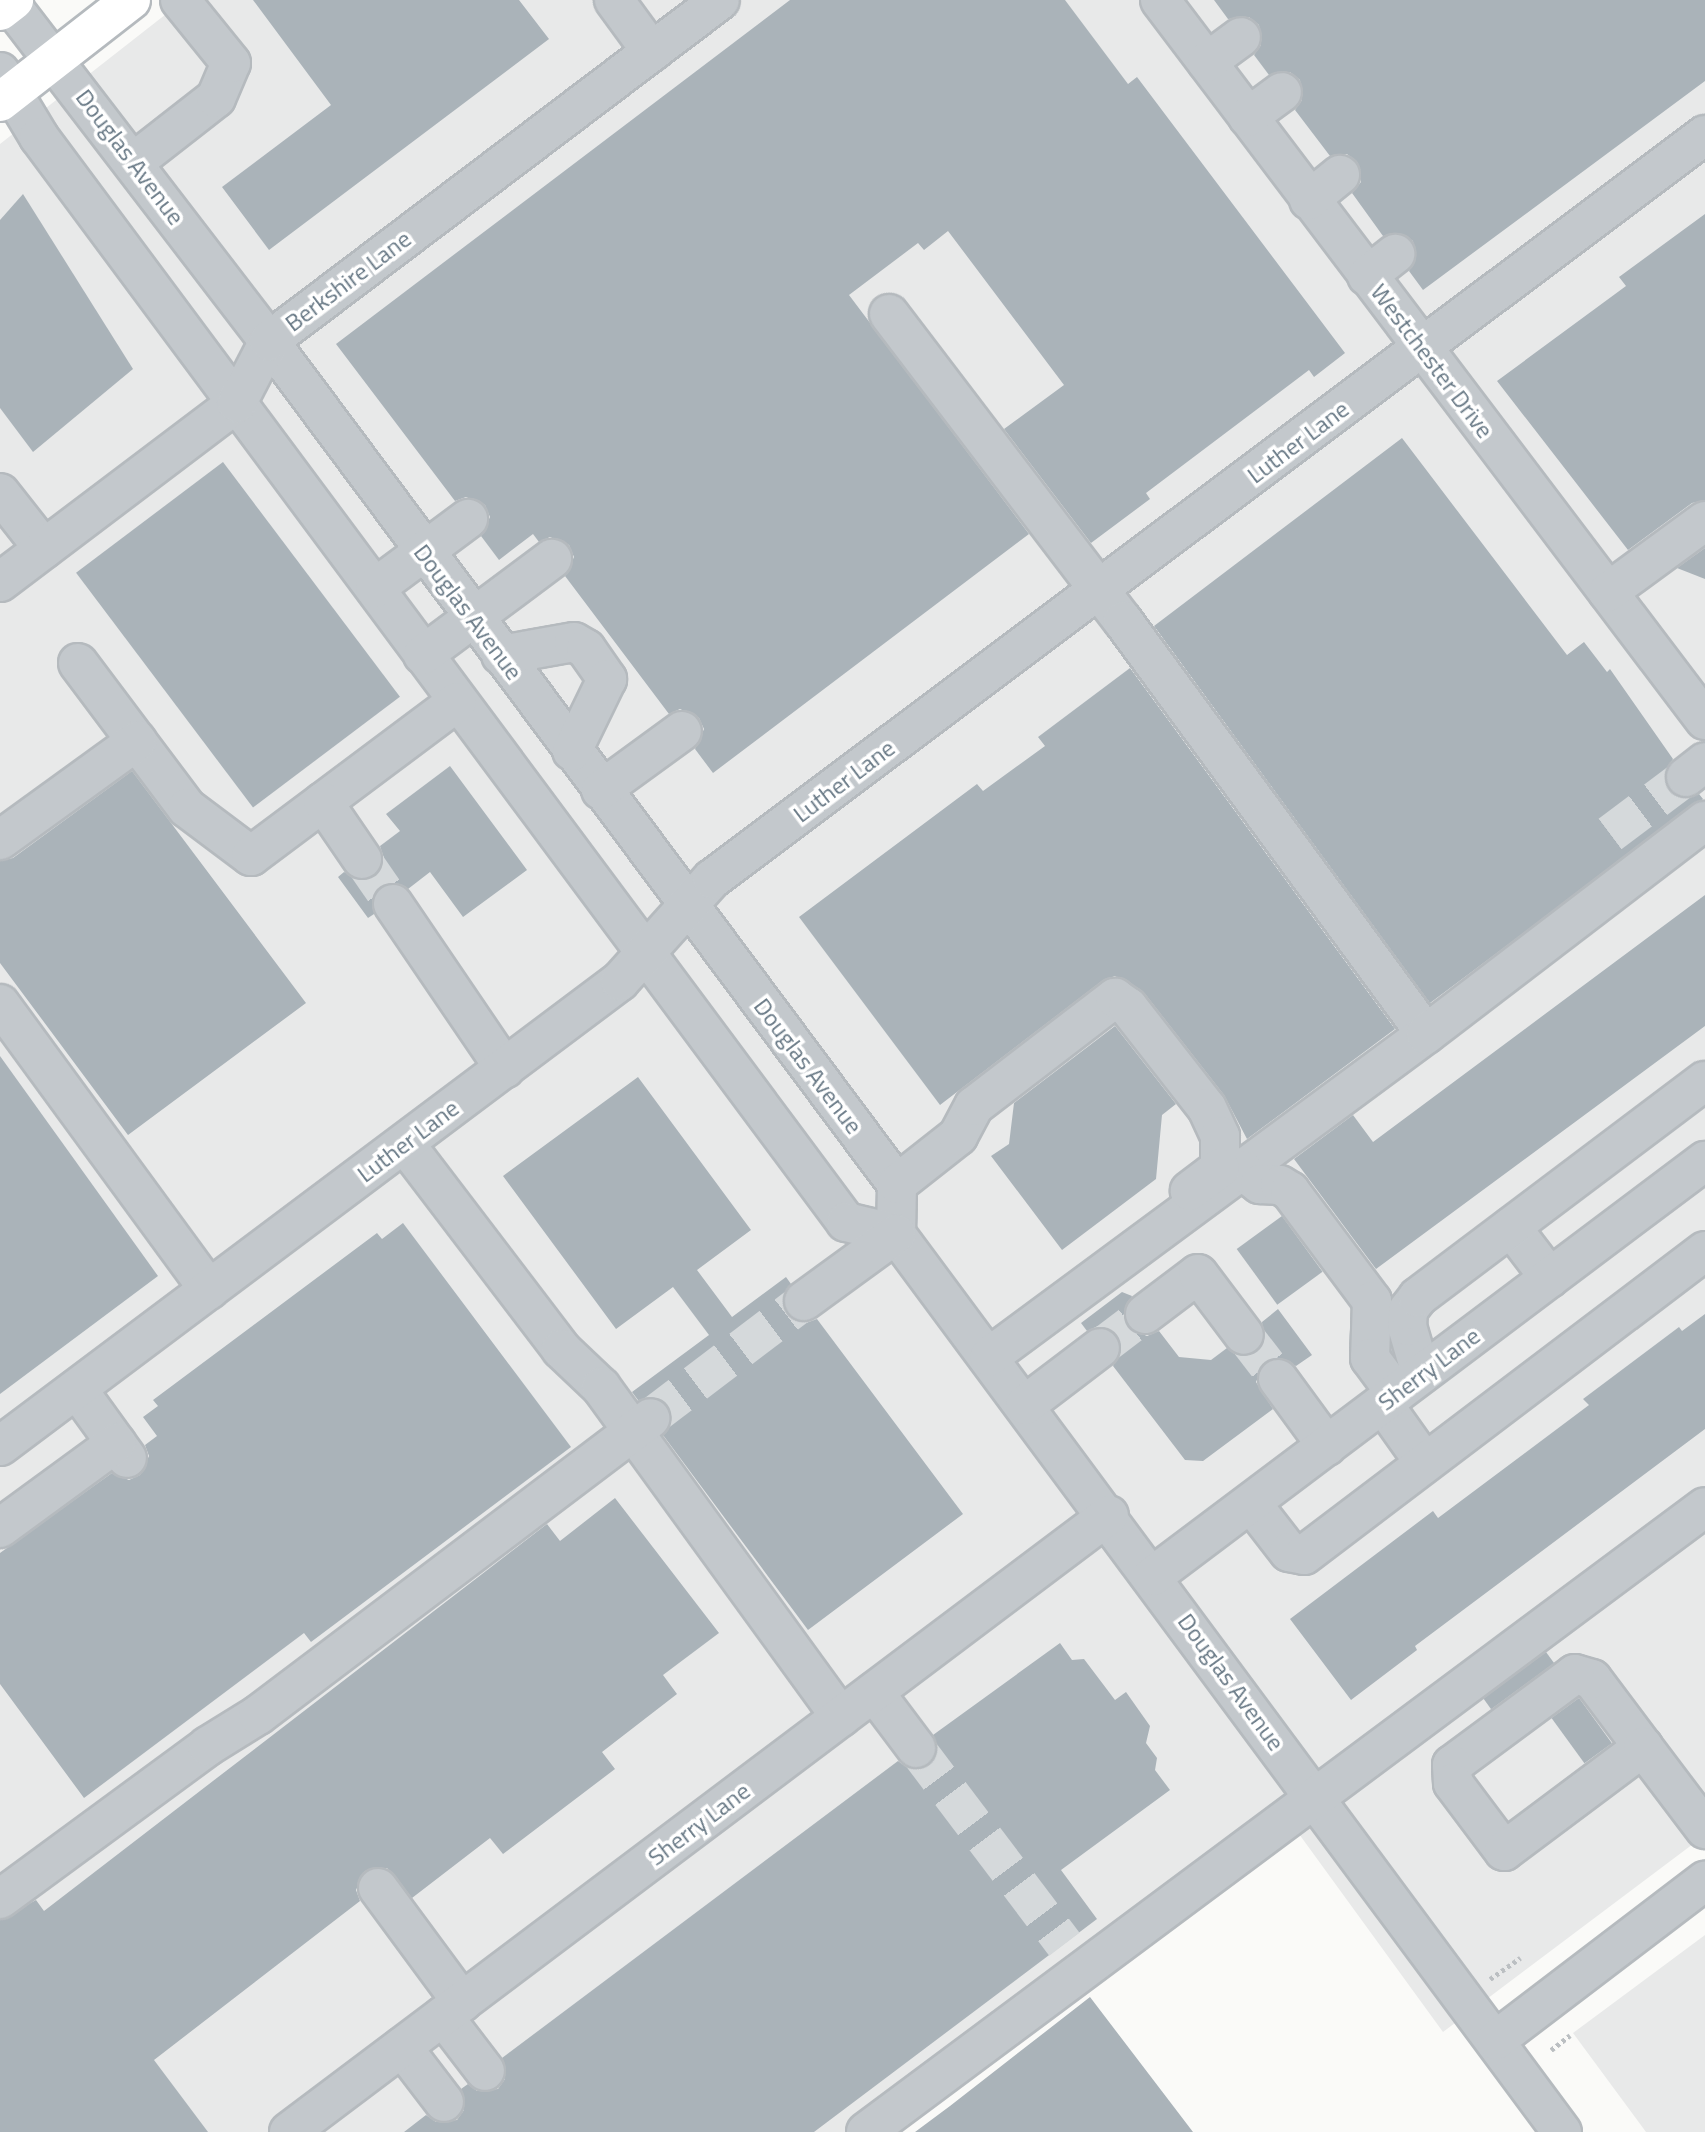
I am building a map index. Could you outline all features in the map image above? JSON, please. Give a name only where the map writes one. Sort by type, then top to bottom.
[{"type":"main road","points":[[4,88],[55,58],[131,0]]},
{"type":"street","points":[[134,162],[216,98],[231,64],[180,0]]},
{"type":"street","points":[[614,0],[652,52]]},
{"type":"street","name":"Berkshire Lane","points":[[0,582],[237,403],[269,341],[720,0]]},
{"type":"street","name":"Douglas Avenue","points":[[8,3],[55,58],[269,341],[688,907],[897,1184]]},
{"type":"street","name":"Westchester Drive","points":[[1170,4],[1207,62],[1309,200],[1381,265],[1423,348],[1705,720]]},
{"type":"street","points":[[1207,62],[1241,37]]},
{"type":"street","points":[[4,88],[644,954],[846,1222],[896,1234]]},
{"type":"street","points":[[1248,117],[1282,92]]},
{"type":"street","name":"Luther Lane","points":[[0,1446],[620,981],[712,879],[1100,591],[1705,135]]},
{"type":"street","points":[[1309,200],[1340,175]]},
{"type":"street","points":[[889,314],[1100,591],[1426,1034]]},
{"type":"street","points":[[0,493],[44,549]]},
{"type":"street","points":[[374,589],[468,519]]},
{"type":"street","points":[[1608,592],[1705,521]]},
{"type":"street","points":[[423,655],[552,559]]},
{"type":"street","points":[[501,655],[574,642],[586,649],[607,679],[572,751]]},
{"type":"street","points":[[78,663],[187,808],[251,856],[457,702]]},
{"type":"street","points":[[601,790],[682,731]]},
{"type":"street","points":[[0,841],[137,741]]},
{"type":"street","points":[[323,802],[362,859]]},
{"type":"street","points":[[985,1352],[1242,1170],[1426,1034],[1705,821]]},
{"type":"street","points":[[393,904],[505,1069]]},
{"type":"street","points":[[896,1234],[897,1184],[958,1136],[974,1106],[1101,1005],[1115,998],[1136,1002],[1207,1108],[1229,1130],[1220,1168],[985,1352]]},
{"type":"street","points":[[0,1004],[209,1290]]},
{"type":"street","points":[[1400,1390],[1408,1310],[1418,1297],[1705,1081]]},
{"type":"street","points":[[405,1144],[561,1349],[641,1424],[841,1717]]},
{"type":"street","name":"Sherry Lane","points":[[1153,1576],[1705,1161]]},
{"type":"street","points":[[1242,1170],[1260,1184],[1280,1185],[1290,1191],[1372,1301],[1370,1358],[1400,1390],[1425,1463]]},
{"type":"street","points":[[1511,1227],[1550,1278]]},
{"type":"street","name":"Douglas Avenue","points":[[896,1234],[1109,1515],[1496,2040],[1552,2128]]},
{"type":"street","points":[[804,1301],[896,1234]]},
{"type":"street","points":[[1251,1503],[1289,1552],[1304,1555],[1705,1251]]},
{"type":"street","points":[[1145,1314],[1198,1274],[1244,1335]]},
{"type":"street","points":[[1025,1405],[1100,1348]]},
{"type":"street","points":[[1278,1379],[1327,1446]]},
{"type":"street","points":[[0,1528],[121,1450],[76,1389]]},
{"type":"street","points":[[0,1899],[208,1746],[258,1715],[641,1424]]},
{"type":"street","points":[[866,2132],[1074,1956],[1315,1796],[1705,1507]]},
{"type":"street","name":"Sherry Lane","points":[[289,2132],[1109,1515]]},
{"type":"street","points":[[1643,1747],[1504,1851],[1453,1783],[1452,1765],[1575,1674],[1591,1679],[1643,1747],[1705,1829]]},
{"type":"street","points":[[874,1692],[916,1748]]},
{"type":"street","points":[[1496,2040],[1705,1881]]},
{"type":"street","points":[[378,1888],[453,2009],[485,2071]]},
{"type":"street","points":[[402,2047],[443,2102]]},
{"type":"path","points":[[1490,1979],[1520,1958]]},
{"type":"path","points":[[1551,2050],[1570,2035]]},
{"type":"shaded area","points":[[184,0],[1705,0],[1705,1835],[1443,2032],[1299,1834],[1293,1834],[849,2132],[0,2132],[0,144]]},
{"type":"shaded area","points":[[1705,1935],[1705,2132],[1646,2132],[1573,2033]]},
{"type":"building","points":[[253,0],[519,0],[549,39],[269,250],[222,187],[331,105]]},
{"type":"building","points":[[790,0],[1065,0],[1128,84],[1137,77],[1345,353],[1314,377],[1309,370],[1146,493],[1150,499],[1091,543],[1004,429],[1064,385],[948,231],[924,250],[918,243],[849,295],[1029,534],[713,773],[695,749],[704,729],[699,718],[680,709],[669,714],[565,576],[574,557],[569,545],[550,537],[539,542],[533,534],[499,560],[481,536],[490,517],[485,505],[466,497],[455,501],[336,344]]},
{"type":"building","points":[[1214,0],[1705,0],[1705,81],[1423,290],[1409,271],[1415,261],[1413,241],[1402,234],[1383,236],[1352,193],[1361,182],[1357,162],[1347,154],[1330,156],[1295,110],[1302,100],[1300,80],[1290,72],[1269,75],[1254,55],[1261,45],[1259,25],[1249,17],[1228,19]]},
{"type":"building","points":[[23,194],[133,369],[33,452],[0,408],[0,220]]},
{"type":"building","points":[[1705,214],[1705,500],[1692,503],[1628,550],[1497,381],[1626,286],[1619,277]]},
{"type":"building","points":[[1402,438],[1567,655],[1584,642],[1607,672],[1610,669],[1673,759],[1666,770],[1669,791],[1679,797],[1699,794],[1703,799],[1430,1003],[1154,626]]},
{"type":"building","points":[[223,462],[400,697],[253,808],[76,573]]},
{"type":"building","points":[[1705,548],[1705,579],[1677,568]]},
{"type":"building","points":[[1130,668],[1395,1029],[1247,1139],[1224,1095],[1145,994],[1115,976],[1102,981],[940,1105],[799,917],[977,784],[983,791],[1045,746],[1038,737]]},
{"type":"building","points":[[450,766],[527,870],[463,917],[430,872],[408,889],[391,882],[374,894],[374,914],[368,918],[338,877],[344,872],[363,881],[375,877],[384,858],[380,846],[400,831],[386,814]]},
{"type":"building","points":[[132,771],[306,1003],[128,1135],[0,963],[0,861],[13,858]]},
{"type":"building","points":[[1705,895],[1705,1026],[1376,1269],[1294,1159],[1353,1115],[1373,1142]]},
{"type":"building","points":[[1115,1026],[1176,1104],[1162,1115],[1156,1179],[1062,1250],[991,1156],[1009,1144],[1014,1103]]},
{"type":"building","points":[[0,1056],[158,1276],[0,1394]]},
{"type":"building","points":[[638,1077],[751,1230],[697,1270],[732,1317],[786,1277],[791,1284],[782,1303],[787,1314],[806,1323],[817,1319],[963,1514],[808,1630],[663,1435],[670,1426],[668,1405],[658,1398],[638,1400],[632,1392],[709,1335],[673,1287],[616,1329],[503,1176]]},
{"type":"building","points":[[1282,1216],[1323,1272],[1277,1305],[1237,1249]]},
{"type":"building","points":[[403,1223],[571,1447],[311,1642],[304,1633],[84,1798],[0,1684],[0,1553],[112,1473],[129,1480],[140,1475],[149,1456],[145,1445],[157,1436],[143,1417],[158,1406],[153,1400],[377,1233],[382,1239]]},
{"type":"building","points":[[1122,1292],[1132,1296],[1123,1316],[1128,1328],[1147,1336],[1159,1331],[1179,1357],[1211,1360],[1227,1348],[1236,1355],[1257,1353],[1264,1343],[1262,1322],[1278,1309],[1312,1355],[1296,1366],[1276,1357],[1265,1362],[1256,1382],[1273,1409],[1203,1461],[1185,1460],[1113,1366],[1122,1346],[1117,1334],[1098,1326],[1087,1331],[1081,1323]]},
{"type":"building","points":[[1705,1314],[1705,1429],[1415,1646],[1417,1650],[1351,1700],[1290,1619],[1433,1511],[1438,1518],[1589,1405],[1583,1399],[1679,1327],[1682,1331]]},
{"type":"building","points":[[615,1498],[719,1633],[663,1675],[677,1694],[602,1752],[615,1769],[503,1854],[490,1838],[412,1898],[387,1868],[365,1871],[356,1890],[360,1901],[154,2060],[208,2132],[0,2132],[0,1920],[36,1900],[44,1911],[547,1524],[560,1541]]},
{"type":"building","points":[[1060,1643],[1072,1660],[1084,1659],[1115,1700],[1126,1692],[1150,1726],[1146,1743],[1157,1758],[1155,1770],[1170,1790],[1061,1870],[1097,1919],[814,2132],[404,2132],[426,2115],[436,2122],[457,2120],[464,2110],[461,2089],[468,2084],[477,2091],[498,2089],[505,2079],[502,2058],[898,1761],[908,1768],[929,1766],[936,1756],[933,1735]]},
{"type":"building","points":[[1546,1652],[1554,1663],[1491,1709],[1483,1698]]},
{"type":"building","points":[[1579,1698],[1612,1743],[1584,1763],[1551,1718]]},
{"type":"building","points":[[1090,1997],[1193,2132],[915,2132],[950,2106]]},
{"type":"tunnel","points":[[1610,834],[1686,777]]},
{"type":"tunnel","points":[[362,859],[393,904]]},
{"type":"tunnel","points":[[650,1418],[804,1301]]},
{"type":"tunnel","points":[[1100,1348],[1145,1314]]},
{"type":"tunnel","points":[[1244,1335],[1278,1379]]},
{"type":"tunnel","points":[[916,1748],[1064,1944]]}]
